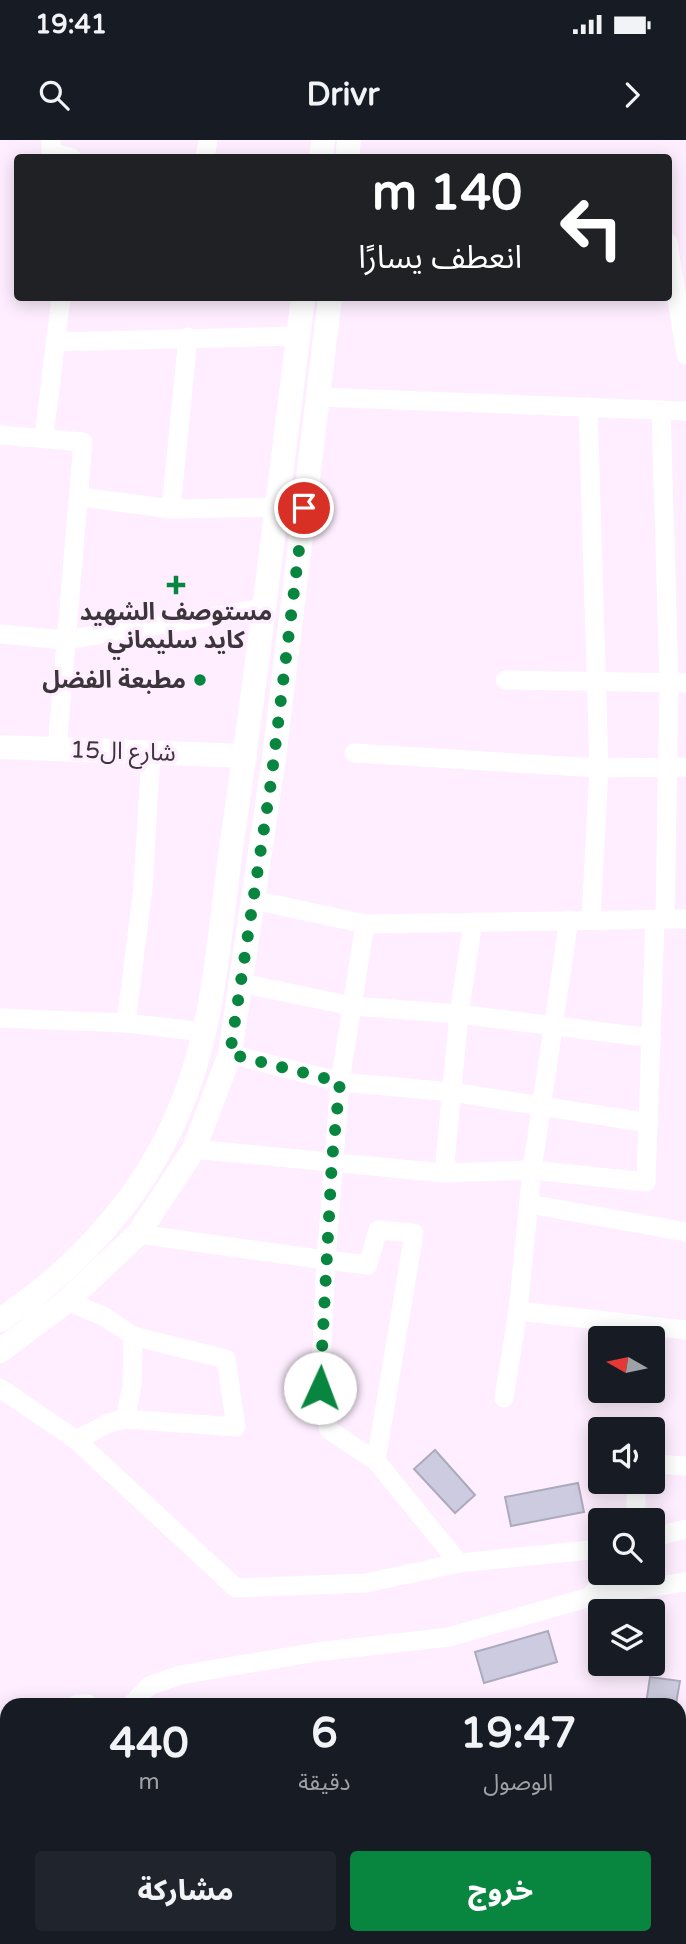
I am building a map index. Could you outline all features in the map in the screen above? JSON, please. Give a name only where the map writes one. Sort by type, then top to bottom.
[{"type":"main road","points":[[0,1320],[26,1303],[91,1245],[143,1181],[179,1112],[205,1032],[245,756],[303,301]]},
{"type":"main road","points":[[0,1350],[67,1301],[138,1234],[194,1149],[230,1054],[254,900],[330,301]]},
{"type":"main road","name":"شارع ال15","points":[[0,747],[245,756]]},
{"type":"street","points":[[51,140],[51,152],[58,154]]},
{"type":"street","points":[[672,263],[683,318],[686,355]]},
{"type":"street","points":[[44,436],[61,301]]},
{"type":"street","points":[[56,342],[298,336]]},
{"type":"street","points":[[171,509],[188,337]]},
{"type":"street","points":[[318,397],[686,411]]},
{"type":"street","points":[[589,407],[599,768],[591,919]]},
{"type":"street","points":[[194,1149],[332,1160],[444,1173],[532,1170],[646,1182],[660,919],[677,767],[678,683],[661,410]]},
{"type":"street","points":[[0,435],[44,436],[83,442],[57,749]]},
{"type":"street","points":[[80,497],[171,509],[276,507]]},
{"type":"street","points":[[0,634],[65,640],[264,608]]},
{"type":"street","points":[[505,680],[678,683]]},
{"type":"street","points":[[126,1023],[143,887],[151,752]]},
{"type":"street","points":[[354,753],[599,768],[677,767]]},
{"type":"street","points":[[254,900],[365,924],[686,919]]},
{"type":"street","points":[[504,1398],[518,1311],[532,1170],[569,920]]},
{"type":"street","points":[[444,1173],[459,1014],[473,922]]},
{"type":"street","points":[[365,924],[340,1082],[332,1160],[320,1388],[329,1430],[376,1461],[459,1563]]},
{"type":"street","points":[[241,984],[352,1006],[554,1024],[652,1038]]},
{"type":"street","points":[[0,1018],[126,1023],[205,1032]]},
{"type":"street","points":[[230,1054],[340,1082],[452,1092],[649,1123]]},
{"type":"street","points":[[529,1204],[686,1232]]},
{"type":"street","points":[[138,1234],[368,1265],[378,1230],[414,1233],[376,1461]]},
{"type":"street","points":[[67,1301],[104,1317],[133,1336],[226,1359],[236,1427],[125,1419],[108,1423],[76,1440]]},
{"type":"street","points":[[518,1311],[686,1331]]},
{"type":"street","points":[[125,1419],[132,1387],[133,1336]]},
{"type":"street","points":[[0,1388],[76,1440],[236,1588],[366,1583],[459,1563],[588,1550]]},
{"type":"street","points":[[665,1465],[686,1466]]},
{"type":"street","points":[[665,1534],[686,1529]]},
{"type":"street","points":[[138,1698],[149,1686],[180,1675],[317,1652],[449,1637],[490,1628],[590,1597],[686,1582]]},
{"type":"street","points":[[590,1597],[598,1585]]},
{"type":"building","points":[[435,1450],[475,1495],[455,1513],[414,1469]]},
{"type":"building","points":[[578,1483],[584,1512],[511,1526],[505,1497]]},
{"type":"building","points":[[548,1631],[557,1662],[484,1683],[475,1652]]},
{"type":"building","points":[[650,1677],[680,1681],[677,1698],[647,1698]]},
{"type":"place","name":"مستوصف الشهيد كايد سليماني","points":[[176,585]]},
{"type":"place","name":"مطبعة الفضل","points":[[200,680]]},
{"type":"route","points":[[304,508],[271,782],[230,1054],[340,1082],[332,1160],[320,1388]]}]
